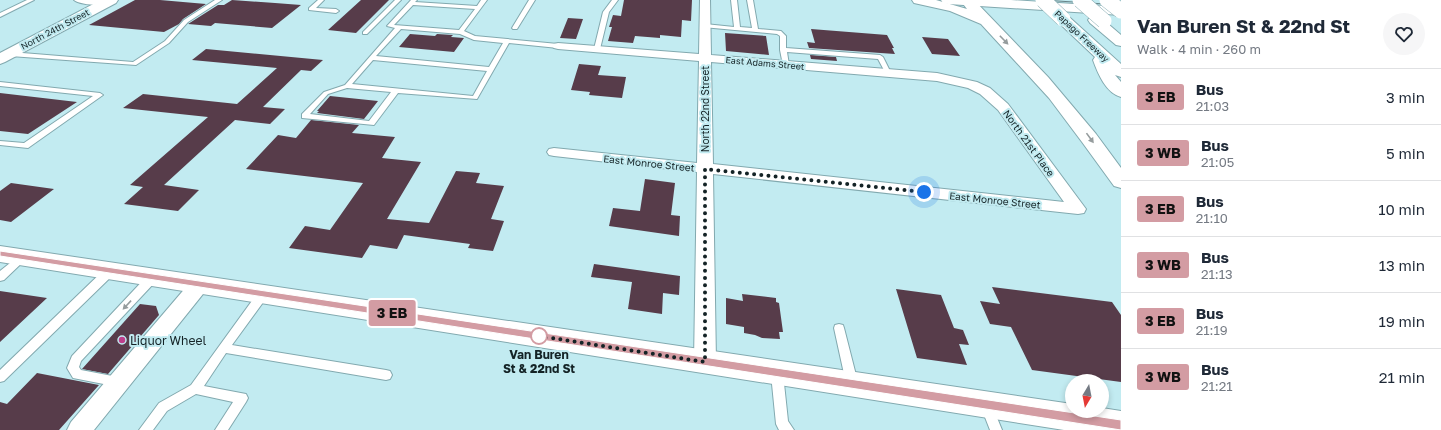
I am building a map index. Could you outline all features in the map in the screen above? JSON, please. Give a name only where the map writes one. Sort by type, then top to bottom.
[{"type":"main road","points":[[919,0],[954,8],[985,21]]},
{"type":"main road","points":[[948,0],[1121,11]]},
{"type":"main road","name":"Papago Freeway","points":[[1043,0],[1121,72]]},
{"type":"main road","points":[[1072,0],[1121,34]]},
{"type":"main road","points":[[1080,0],[1121,42]]},
{"type":"main road","points":[[1080,0],[1121,3]]},
{"type":"main road","points":[[1107,0],[1121,11]]},
{"type":"main road","name":"North 24th Street","points":[[5,56],[109,1]]},
{"type":"main road","points":[[968,1],[985,21],[1031,67],[1060,101],[1086,132],[1121,182]]},
{"type":"main road","points":[[1099,52],[1106,75],[1121,92]]},
{"type":"main road","points":[[12,255],[1121,425]]},
{"type":"street","points":[[79,0],[109,1]]},
{"type":"street","name":"North 22nd Street","points":[[705,0],[705,362]]},
{"type":"street","name":"East Adams Street","points":[[558,46],[937,77],[972,85]]},
{"type":"street","name":"North 21st Place","points":[[972,85],[985,91],[1003,107],[1078,209]]},
{"type":"street","name":"East Monroe Street","points":[[554,152],[1078,209]]},
{"type":"street","points":[[79,430],[200,284]]},
{"type":"lane","points":[[0,14],[31,0]]},
{"type":"lane","points":[[5,56],[134,64],[167,42],[186,21],[219,0]]},
{"type":"lane","points":[[322,0],[311,10],[336,11]]},
{"type":"lane","points":[[365,33],[398,0]]},
{"type":"lane","points":[[461,32],[484,0]]},
{"type":"lane","points":[[515,28],[532,0]]},
{"type":"lane","points":[[597,49],[606,12],[614,0]]},
{"type":"lane","points":[[734,0],[737,28]]},
{"type":"lane","points":[[750,0],[755,30]]},
{"type":"lane","points":[[479,8],[413,1],[390,26],[461,32],[474,38],[558,46]]},
{"type":"lane","points":[[705,26],[779,32],[783,36],[783,50],[786,65]]},
{"type":"lane","points":[[347,86],[400,27]]},
{"type":"lane","points":[[396,91],[371,123],[305,116],[326,93],[347,86],[475,98],[507,41]]},
{"type":"lane","points":[[783,50],[880,57],[888,73]]},
{"type":"lane","points":[[372,58],[492,69]]},
{"type":"lane","points":[[0,84],[100,95],[25,146],[0,143]]},
{"type":"lane","points":[[0,277],[12,255]]},
{"type":"lane","points":[[0,377],[111,270]]},
{"type":"lane","points":[[118,382],[77,374],[73,368],[76,359],[153,277]]},
{"type":"lane","points":[[145,430],[163,407],[195,389],[263,294]]},
{"type":"lane","points":[[839,328],[852,384]]},
{"type":"lane","points":[[223,348],[386,375]]},
{"type":"lane","points":[[777,372],[783,428]]},
{"type":"lane","points":[[195,389],[242,398],[221,430]]},
{"type":"lane","points":[[986,405],[996,430]]},
{"type":"building","points":[[135,0],[160,0],[206,4],[183,19],[179,24],[164,32],[89,25]]},
{"type":"building","points":[[232,0],[301,5],[272,28],[215,23],[211,26],[188,24],[218,5],[224,5]]},
{"type":"building","points":[[361,0],[389,0],[356,33],[328,30]]},
{"type":"building","points":[[624,0],[692,0],[691,21],[682,20],[681,37],[660,35],[660,38],[635,36],[633,43],[608,41],[612,27],[609,27],[613,15],[621,16]]},
{"type":"building","points":[[568,18],[583,19],[576,39],[560,38]]},
{"type":"building","points":[[811,29],[887,35],[894,48],[892,48],[895,54],[809,48],[807,42],[815,43]]},
{"type":"building","points":[[725,33],[766,36],[769,55],[726,51]]},
{"type":"building","points":[[410,34],[435,36],[437,34],[453,35],[451,37],[464,38],[454,52],[399,47]]},
{"type":"building","points":[[922,37],[948,39],[960,56],[932,54]]},
{"type":"building","points":[[206,49],[323,60],[311,71],[301,70],[263,107],[285,109],[270,124],[235,120],[164,185],[199,190],[178,211],[124,204],[143,187],[130,185],[208,117],[123,108],[143,94],[237,104],[277,68],[192,60]]},
{"type":"building","points":[[810,55],[836,57],[837,61],[811,59]]},
{"type":"building","points":[[579,64],[601,66],[598,75],[626,77],[622,98],[589,95],[590,92],[571,90]]},
{"type":"building","points":[[0,93],[77,102],[28,134],[0,131]]},
{"type":"building","points":[[330,96],[378,101],[364,119],[317,113],[319,111],[317,111]]},
{"type":"building","points":[[311,120],[359,125],[352,133],[395,137],[382,158],[421,162],[387,219],[429,223],[456,171],[480,173],[476,183],[504,186],[491,219],[504,221],[493,251],[468,248],[470,244],[404,235],[397,249],[370,245],[362,258],[289,248],[305,226],[330,230],[363,183],[246,169],[278,135],[296,138]]},
{"type":"building","points":[[645,179],[675,183],[671,215],[680,216],[679,236],[609,226],[613,208],[640,211]]},
{"type":"building","points":[[11,183],[54,189],[11,222],[0,220],[0,191]]},
{"type":"building","points":[[594,264],[680,276],[679,295],[663,293],[662,314],[628,309],[632,282],[591,277]]},
{"type":"building","points":[[992,287],[1112,302],[1121,315],[1121,382],[1109,380],[1109,374],[1065,374],[1032,370],[1011,327],[990,324],[980,301],[1000,304]]},
{"type":"building","points":[[896,289],[941,295],[954,328],[963,330],[969,345],[959,344],[967,365],[917,358]]},
{"type":"building","points":[[0,291],[47,298],[0,342]]},
{"type":"building","points":[[742,294],[776,298],[776,302],[779,303],[783,332],[779,332],[780,339],[762,338],[744,333],[744,327],[726,324],[726,298],[743,301]]},
{"type":"building","name":"Liquor Wheel","points":[[140,304],[156,306],[159,315],[108,374],[82,369]]},
{"type":"building","points":[[37,373],[99,385],[59,430],[0,430],[0,402],[7,404]]},
{"type":"tram line","points":[[1042,0],[1121,5]]},
{"type":"bus line","points":[[0,254],[1121,425]]},
{"type":"place","name":"Van Buren St & 22nd St","points":[[539,336]]},
{"type":"place","name":"Liquor Wheel","points":[[122,340]]},
{"type":"route","points":[[539,336],[705,362],[705,169],[924,192]]}]
